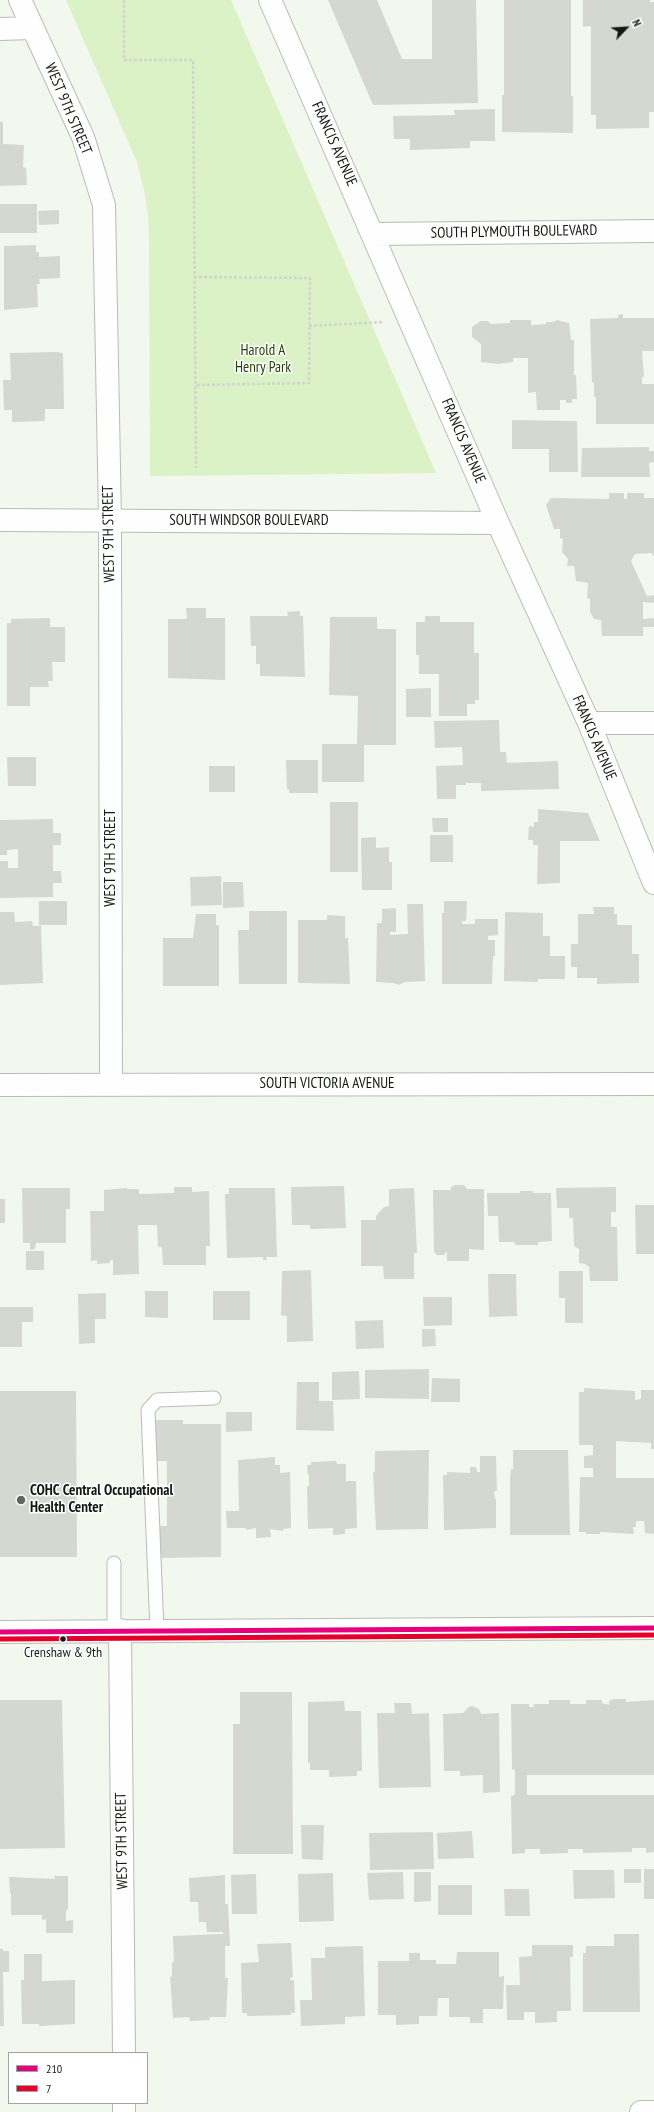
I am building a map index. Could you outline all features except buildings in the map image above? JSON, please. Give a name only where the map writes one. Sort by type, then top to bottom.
[{"type":"street","name":"WEST 9TH STREET","points":[[20,0],[83,137],[104,206],[110,520],[111,1084]]},
{"type":"street","name":"FRANCIS AVENUE","points":[[270,0],[498,523],[589,723],[654,883]]},
{"type":"street","points":[[0,29],[32,28]]},
{"type":"street","name":"SOUTH PLYMOUTH BOULEVARD","points":[[373,234],[654,231]]},
{"type":"street","name":"SOUTH WINDSOR BOULEVARD","points":[[0,520],[498,523]]},
{"type":"street","points":[[589,723],[654,723]]},
{"type":"street","name":"SOUTH VICTORIA AVENUE","points":[[0,1084],[654,1084]]},
{"type":"street","points":[[0,1632],[117,1630],[654,1628]]},
{"type":"street","name":"WEST 9TH STREET","points":[[117,1630],[124,2052]]},
{"type":"street","points":[[641,2112],[654,2112]]},
{"type":"lane","points":[[157,1631],[148,1410],[157,1400],[214,1398]]},
{"type":"lane","points":[[114,1563],[117,1630]]},
{"type":"path","points":[[124,0],[124,60],[193,60],[196,468]]},
{"type":"path","points":[[194,277],[310,278],[309,383],[195,385]]},
{"type":"path","points":[[309,326],[410,320]]},
{"type":"green space","name":"Harold A Henry Park","points":[[66,0],[231,0],[436,473],[150,476],[149,238],[148,215],[144,190],[137,162]]},
{"type":"transit line","name":"210","points":[[0,1632],[654,1628]]},
{"type":"transit line","name":"7","points":[[0,1639],[654,1635]]},
{"type":"place","name":"COHC Central Occupational Health Center","points":[[21,1500]]},
{"type":"place","name":"Crenshaw & 9th","points":[[63,1639]]}]
